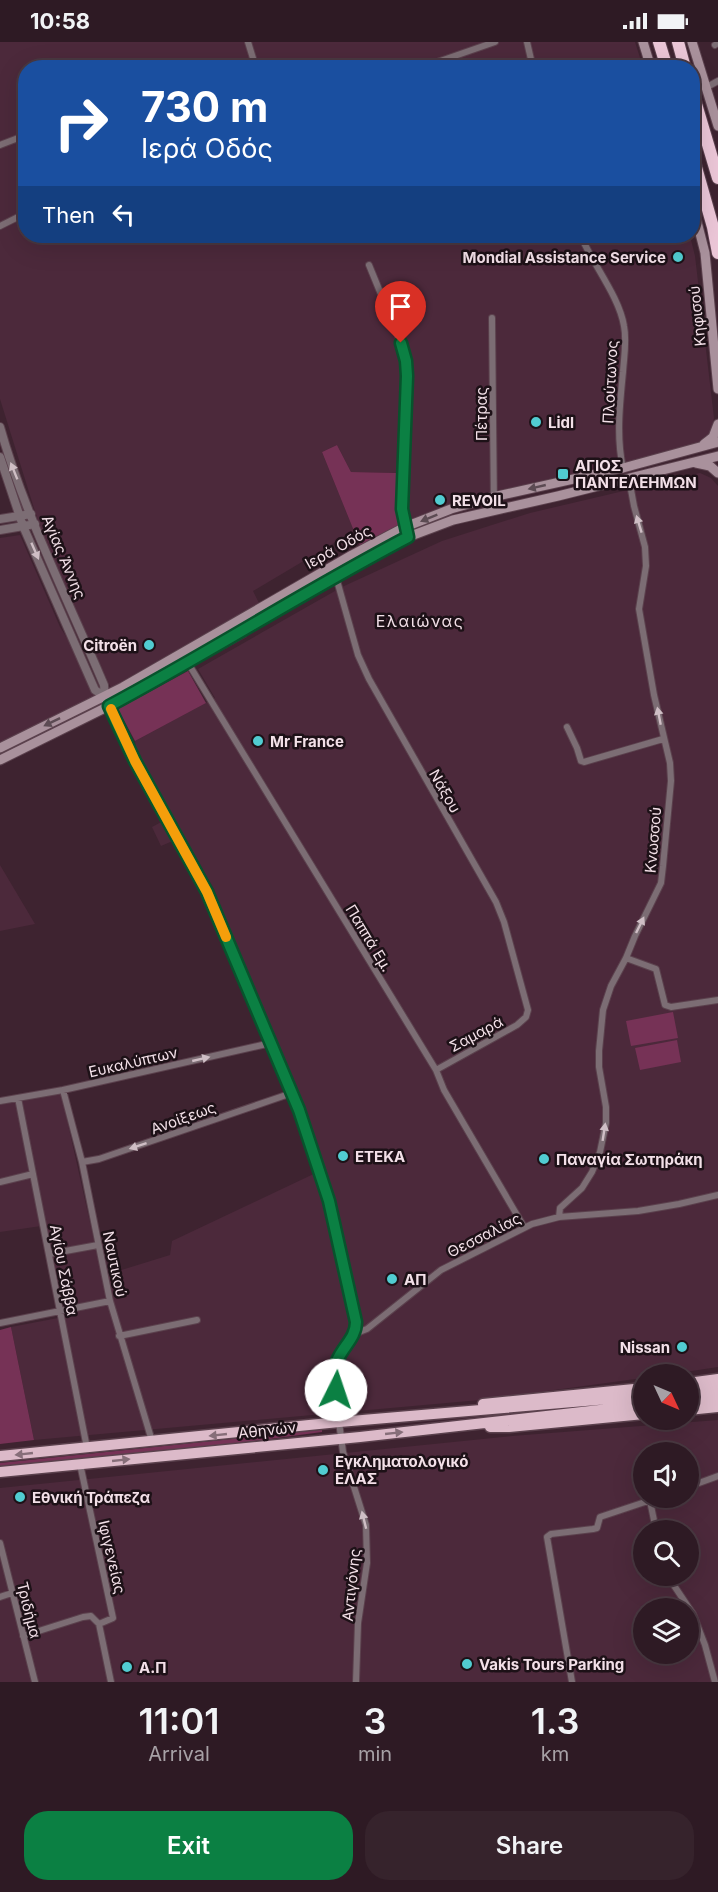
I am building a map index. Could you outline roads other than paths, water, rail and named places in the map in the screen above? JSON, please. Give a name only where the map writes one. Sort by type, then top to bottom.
[{"type":"highway","points":[[659,42],[665,60]]},
{"type":"highway","points":[[678,42],[683,60]]},
{"type":"highway","points":[[700,118],[717,175]]},
{"type":"highway","points":[[700,180],[718,253]]},
{"type":"highway","points":[[699,1382],[718,1379]]},
{"type":"highway","points":[[699,1390],[718,1388]]},
{"type":"highway","points":[[444,1413],[469,1406],[507,1401],[633,1389]]},
{"type":"highway","name":"Αθηνών","points":[[0,1456],[339,1422],[633,1397]]},
{"type":"highway","points":[[699,1400],[718,1398]]},
{"type":"highway","name":"Αθηνών","points":[[0,1472],[633,1406]]},
{"type":"highway","points":[[699,1409],[718,1407]]},
{"type":"highway","points":[[447,1427],[509,1427],[633,1415]]},
{"type":"main road","points":[[643,42],[649,60]]},
{"type":"main road","points":[[692,42],[698,60]]},
{"type":"main road","points":[[700,66],[718,126]]},
{"type":"main road","name":"Κηφισού","points":[[700,233],[705,253],[718,389]]},
{"type":"main road","points":[[714,341],[718,352]]},
{"type":"main road","points":[[696,448],[713,437],[718,424]]},
{"type":"main road","name":"Ιερά Οδός","points":[[0,760],[107,701],[352,555],[405,527],[451,509],[493,497],[623,468],[718,442]]},
{"type":"main road","name":"Ιερά Οδός","points":[[0,748],[188,663],[408,537],[453,520],[718,456]]},
{"type":"main road","points":[[691,462],[710,466],[718,473]]},
{"type":"street","points":[[248,42],[253,60]]},
{"type":"street","points":[[443,60],[495,42]]},
{"type":"street","points":[[527,42],[531,60]]},
{"type":"street","points":[[707,87],[718,81]]},
{"type":"street","points":[[0,145],[18,138]]},
{"type":"street","points":[[0,226],[18,217]]},
{"type":"street","name":"Πλούτωνος","points":[[584,243],[620,310],[624,328],[619,448],[623,468]]},
{"type":"street","points":[[369,265],[401,343],[406,361],[402,509],[408,537]]},
{"type":"street","name":"Πέτρας","points":[[492,318],[494,510]]},
{"type":"street","name":"Αγίας Άννης","points":[[0,427],[8,456],[104,685],[107,701]]},
{"type":"street","name":"Αγίας Άννης","points":[[0,457],[23,526],[94,690],[107,701]]},
{"type":"street","name":"Κνωσσού","points":[[559,1217],[560,1208],[582,1188],[600,1152],[606,1123],[599,1051],[603,1010],[611,986],[662,883],[671,782],[670,763],[663,739],[639,609],[645,574],[645,547],[629,479]]},
{"type":"street","points":[[0,519],[31,514]]},
{"type":"street","points":[[0,530],[35,524]]},
{"type":"street","name":"Νάξου","points":[[336,577],[358,655],[369,679],[496,902],[504,922],[528,1010],[526,1017]]},
{"type":"street","name":"Παππά Εμ.","points":[[188,663],[436,1070],[444,1089],[524,1227]]},
{"type":"street","points":[[107,701],[135,761],[207,892],[292,1093],[329,1201],[356,1322],[354,1334],[339,1357],[335,1368],[339,1422]]},
{"type":"street","points":[[567,727],[578,748],[581,761],[584,762],[663,739]]},
{"type":"street","points":[[626,958],[656,969],[665,1005],[671,1008],[718,1000]]},
{"type":"street","name":"Σαμαρά","points":[[436,1070],[518,1025],[526,1017]]},
{"type":"street","name":"Ευκαλύπτων","points":[[0,1101],[271,1043]]},
{"type":"street","name":"Ναυτικού","points":[[63,1089],[82,1162],[110,1301],[152,1441]]},
{"type":"street","name":"Ανοίξεως","points":[[82,1162],[99,1159],[292,1093]]},
{"type":"street","name":"Αγίου Σάββα","points":[[18,1098],[87,1448]]},
{"type":"street","points":[[0,1182],[33,1174]]},
{"type":"street","name":"Θεσσαλίας","points":[[354,1334],[367,1329],[441,1270],[524,1227],[559,1217],[638,1211],[718,1195]]},
{"type":"street","points":[[49,1254],[98,1245]]},
{"type":"street","points":[[0,1323],[110,1301]]},
{"type":"street","points":[[119,1336],[197,1320]]},
{"type":"street","name":"Αντιγόνης","points":[[339,1422],[340,1438],[366,1525],[368,1563],[358,1623],[356,1682]]},
{"type":"street","name":"Ιφιγενείας","points":[[80,1464],[112,1618],[99,1624]]},
{"type":"street","points":[[699,1483],[718,1476]]},
{"type":"street","points":[[572,1682],[547,1537],[551,1534],[597,1528],[600,1517],[633,1506]]},
{"type":"street","name":"Τριδήμα","points":[[0,1543],[34,1682]]},
{"type":"street","points":[[674,1586],[693,1614],[705,1645],[715,1682]]},
{"type":"street","points":[[0,1597],[12,1593]]},
{"type":"street","points":[[23,1636],[91,1616],[99,1624],[111,1682]]},
{"type":"place","name":"Mondial Assistance Service","points":[[678,257]]},
{"type":"place","name":"Lidl","points":[[536,422]]},
{"type":"place","name":"ΑΓΙΟΣ ΠΑΝΤΕΛΕΗΜΩΝ","points":[[563,474]]},
{"type":"place","name":"REVOIL","points":[[440,500]]},
{"type":"place","name":"Citroën","points":[[149,645]]},
{"type":"place","name":"Mr France","points":[[258,741]]},
{"type":"place","name":"ΕΤΕΚΑ","points":[[343,1156]]},
{"type":"place","name":"Παναγία Σωτηράκη","points":[[544,1159]]},
{"type":"place","name":"ΑΠ","points":[[392,1279]]},
{"type":"place","name":"Nissan","points":[[682,1347]]},
{"type":"place","name":"Εγκληματολογικό ΕΛΑΣ","points":[[323,1470]]},
{"type":"place","name":"Εθνική Τράπεζα","points":[[20,1497]]},
{"type":"place","name":"Vakis Tours Parking","points":[[467,1664]]},
{"type":"place","name":"Α.Π","points":[[127,1667]]},
{"type":"district","name":"Ελαιώνας","points":[[420,621]]}]
